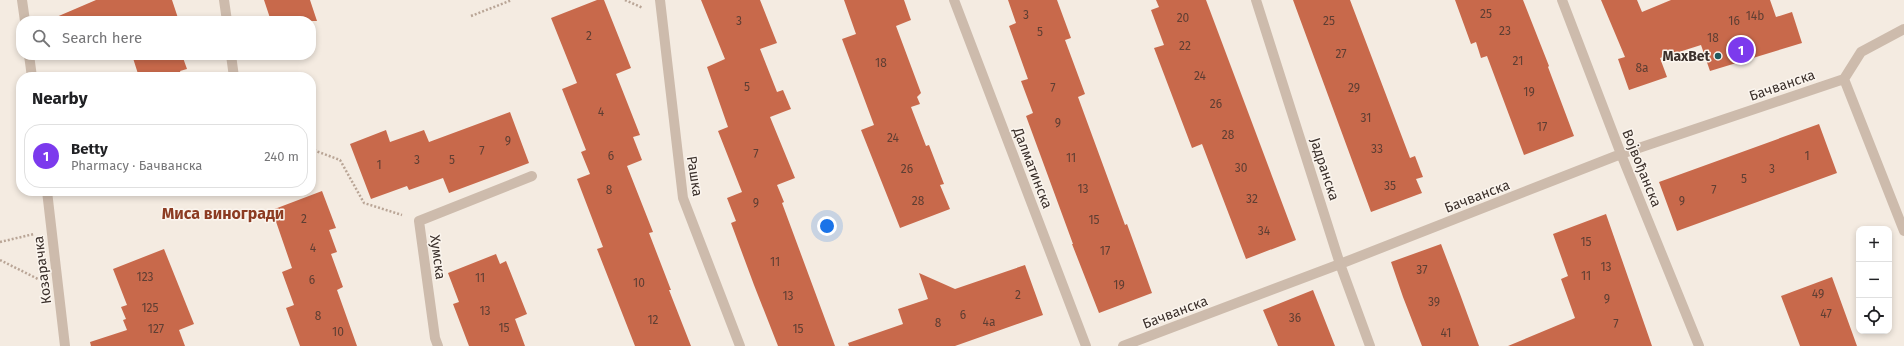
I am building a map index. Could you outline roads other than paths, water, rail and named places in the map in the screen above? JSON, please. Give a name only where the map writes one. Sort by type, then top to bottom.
[{"type":"street","points":[[22,0],[24,16]]},
{"type":"street","points":[[224,0],[226,16]]},
{"type":"street","name":"Рашка","points":[[660,0],[683,198],[740,346]]},
{"type":"street","name":"Далматинска","points":[[954,0],[1086,346]]},
{"type":"street","name":"Јадранска","points":[[1256,0],[1340,264],[1370,346]]},
{"type":"street","name":"Војвођанска","points":[[1562,0],[1621,154],[1699,346]]},
{"type":"street","points":[[1904,29],[1861,52],[1844,79],[1904,231]]},
{"type":"street","points":[[30,60],[31,72]]},
{"type":"street","points":[[232,60],[233,72]]},
{"type":"street","name":"Бачванска","points":[[1123,346],[1340,264],[1621,154],[1844,79]]},
{"type":"street","name":"Хумска","points":[[438,346],[435,338],[419,222],[532,176]]},
{"type":"street","name":"Козарачка","points":[[48,196],[65,346]]},
{"type":"place","name":"Betty","points":[[1741,50]]},
{"type":"place","name":"MaxBet","points":[[1718,56]]},
{"type":"district","name":"Миса виногради","points":[[223,213]]}]
